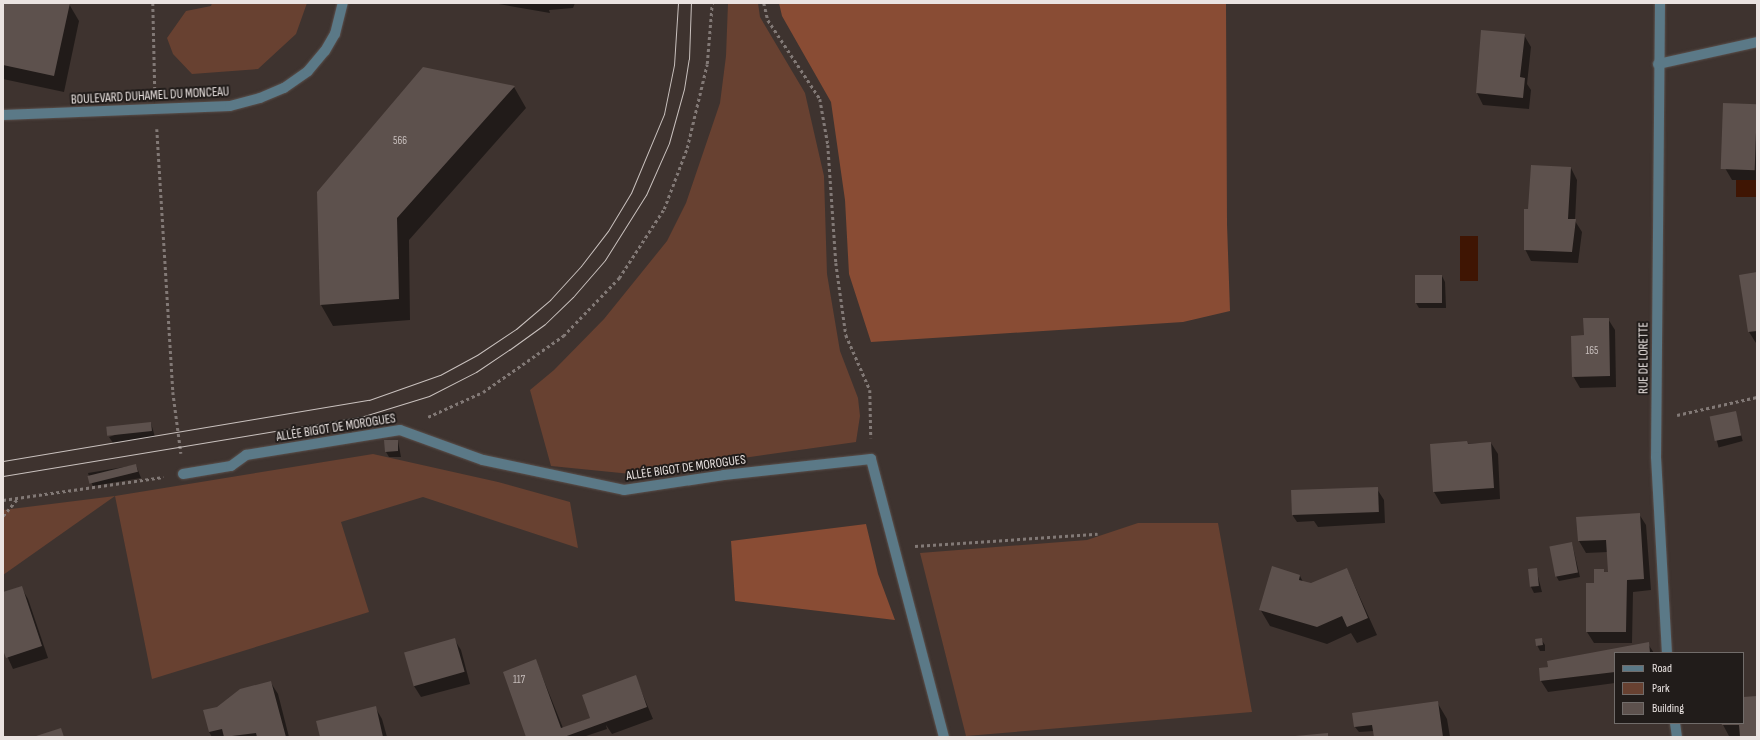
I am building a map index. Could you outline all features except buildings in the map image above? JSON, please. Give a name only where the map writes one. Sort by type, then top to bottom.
[{"type":"street","name":"BOULEVARD DUHAMEL DU MONCEAU","points":[[3,115],[230,106],[260,98],[284,88],[308,71],[325,51],[335,34],[343,3]]},
{"type":"street","name":"RUE DE LORETTE","points":[[1660,3],[1658,64],[1656,457],[1667,652]]},
{"type":"street","points":[[1658,64],[1757,42]]},
{"type":"street","name":"ALLÉE BIGOT DE MOROGUES","points":[[183,474],[231,466],[246,455],[400,430],[484,460],[624,490],[724,475],[871,459]]},
{"type":"street","points":[[871,459],[944,737]]},
{"type":"street","points":[[1675,724],[1677,737]]},
{"type":"path","points":[[3,500],[183,474],[173,392],[156,110],[153,3]]},
{"type":"path","points":[[400,430],[483,392],[563,336],[619,278],[664,209],[687,148],[707,64],[712,3]]},
{"type":"path","points":[[764,3],[768,20],[820,99],[828,145],[836,263],[846,335],[870,390],[871,459]]},
{"type":"path","points":[[1657,420],[1757,397]]},
{"type":"path","points":[[3,516],[18,498]]},
{"type":"path","points":[[895,547],[1098,534]]},
{"type":"green space","points":[[212,3],[307,3],[296,34],[258,69],[192,74],[173,54],[167,38],[186,11],[211,6]]},
{"type":"green space","points":[[728,3],[758,3],[760,17],[805,93],[824,176],[827,274],[840,351],[858,398],[860,416],[856,442],[631,474],[551,466],[530,390],[554,370],[604,319],[667,241],[686,203],[720,103],[726,56]]},
{"type":"green space","points":[[373,454],[498,482],[570,502],[578,548],[423,497],[341,522],[369,612],[152,679],[115,496]]},
{"type":"green space","points":[[115,496],[3,575],[3,510]]},
{"type":"green space","points":[[1138,523],[1218,523],[1252,712],[966,736],[920,553],[1087,540]]},
{"type":"shaded area","points":[[779,3],[1226,3],[1227,224],[1230,311],[1183,322],[871,342],[849,274],[845,200],[831,102],[782,16]]},
{"type":"shaded area","points":[[1736,180],[1757,180],[1757,197],[1736,197]]},
{"type":"shaded area","points":[[1460,236],[1478,236],[1478,281],[1460,281]]},
{"type":"shaded area","points":[[866,524],[878,574],[895,620],[735,601],[731,541]]},
{"type":"tram line","points":[[3,461],[369,400],[440,375],[477,355],[516,329],[550,300],[581,266],[608,231],[631,193],[664,114],[674,65],[678,3]]},
{"type":"tram line","points":[[3,476],[364,416],[429,396],[476,372],[509,350],[545,324],[573,297],[605,260],[646,195],[669,143],[684,89],[689,59],[691,3]]}]
